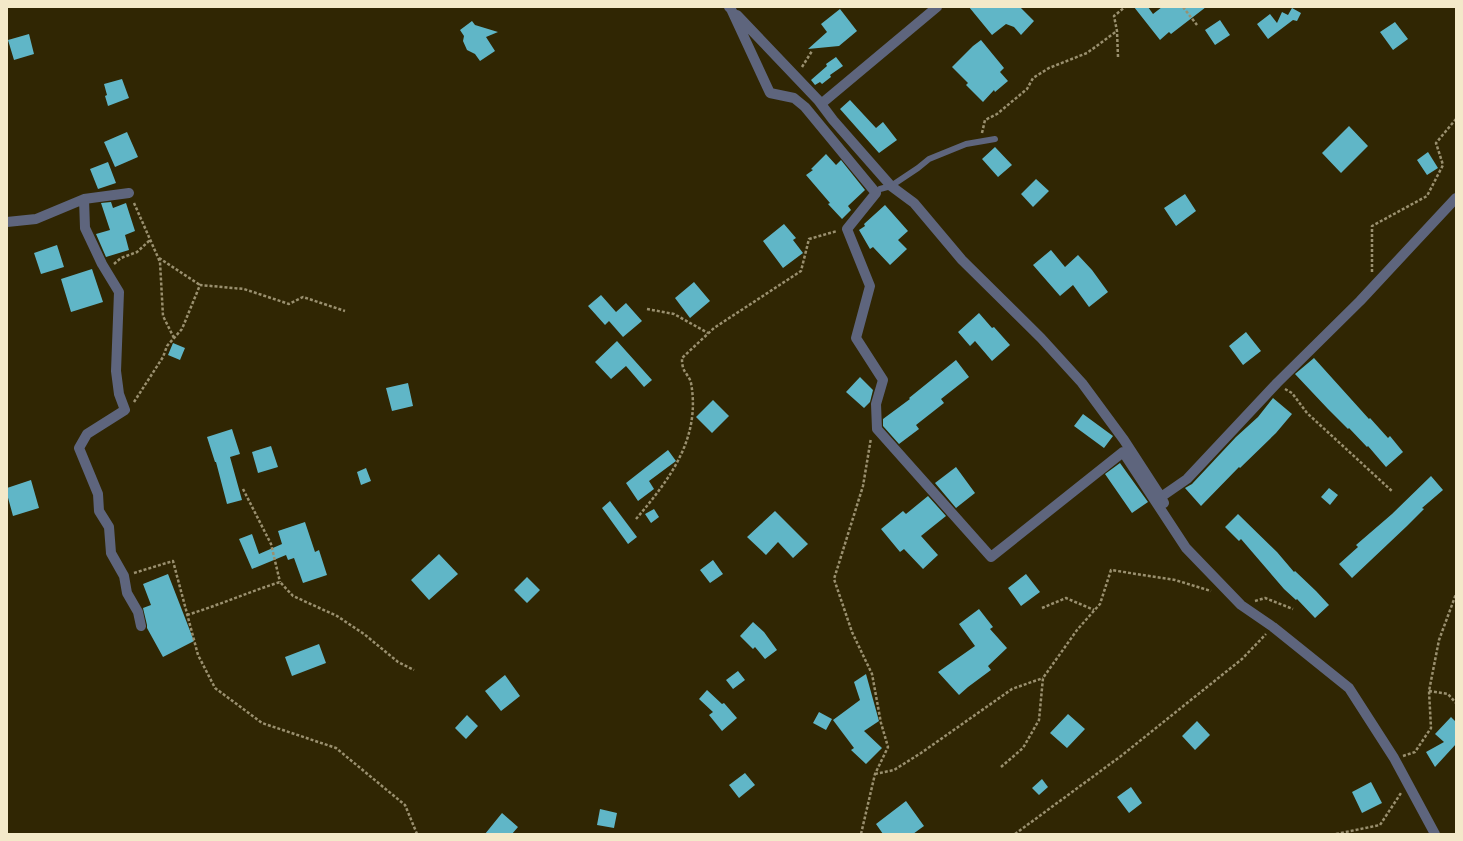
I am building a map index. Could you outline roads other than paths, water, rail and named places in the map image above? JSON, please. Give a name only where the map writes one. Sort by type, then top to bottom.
[{"type":"street","points":[[821,104],[937,7]]},
{"type":"street","points":[[732,8],[821,104],[833,120],[891,186],[914,203],[962,260],[1041,338],[1082,383],[1124,440],[1161,497],[1186,548]]},
{"type":"street","points":[[732,8],[770,93],[794,98],[805,108],[876,193],[847,229],[870,286],[856,338],[883,380],[876,404],[877,429],[991,557],[1123,452],[1186,548],[1241,605],[1273,627],[1349,688],[1394,758],[1435,834]]},
{"type":"street","points":[[7,222],[36,219],[84,199],[129,193]]},
{"type":"street","points":[[1161,497],[1187,479],[1277,383],[1372,288],[1456,198]]},
{"type":"street","points":[[84,199],[84,228],[119,292],[116,372],[119,394],[125,410],[86,434],[80,448],[98,494],[99,511],[109,527],[111,553],[124,576],[127,593],[138,612],[141,626]]},
{"type":"lane","points":[[876,193],[880,189],[891,186],[929,159],[966,144],[980,140],[995,139]]}]
